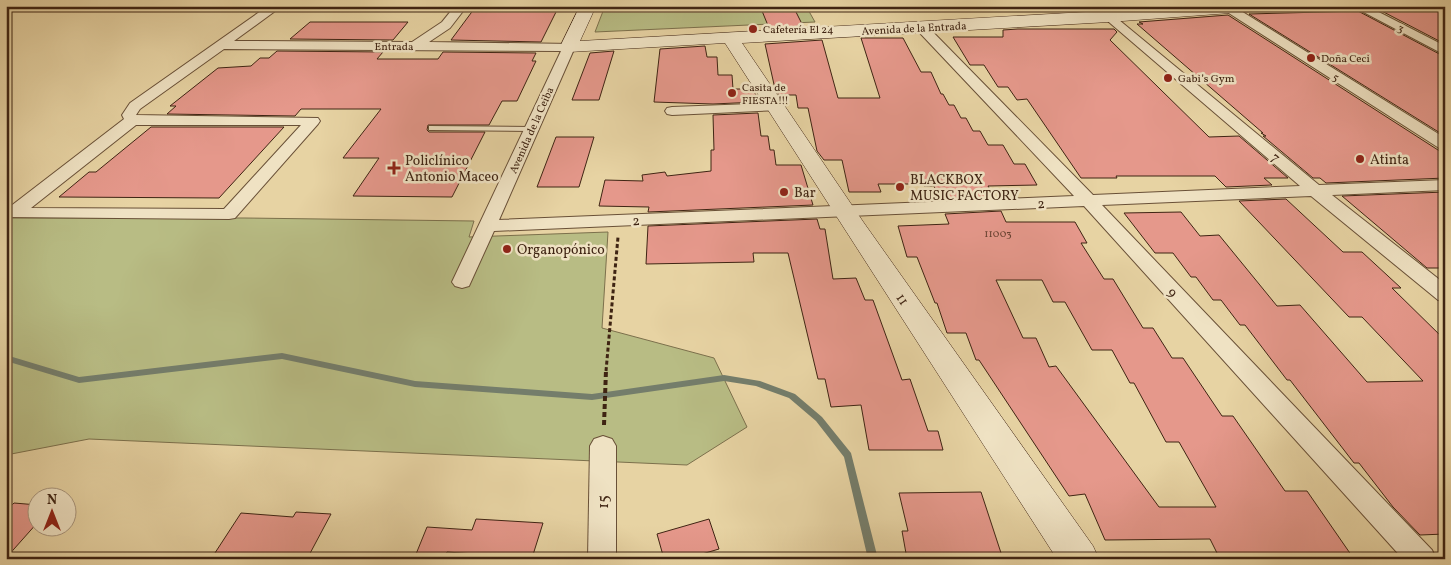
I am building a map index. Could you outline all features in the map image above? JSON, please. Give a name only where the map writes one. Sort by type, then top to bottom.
[{"type":"street","points":[[132,120],[129,115],[135,106],[276,6]]},
{"type":"street","points":[[416,46],[446,25],[461,6]]},
{"type":"street","name":"Avenida de la Ceiba","points":[[462,282],[588,6]]},
{"type":"street","name":"Avenida de la Entrada","points":[[569,47],[922,28],[1105,12],[1258,6]]},
{"type":"street","name":"3","points":[[1358,6],[1445,51]]},
{"type":"street","name":"5","points":[[1228,8],[1445,145]]},
{"type":"street","name":"7","points":[[1105,12],[1316,191],[1445,295]]},
{"type":"street","name":"9","points":[[922,28],[1088,200],[1422,559]]},
{"type":"street","name":"11","points":[[730,38],[1079,559]]},
{"type":"street","name":"Entrada","points":[[219,45],[569,47]]},
{"type":"street","points":[[672,111],[776,107]]},
{"type":"street","points":[[132,120],[141,120],[313,121],[229,214],[13,213],[132,120]]},
{"type":"street","name":"2","points":[[488,226],[1445,185]]},
{"type":"street","name":"15","points":[[602,559],[604,446]]},
{"type":"lane","points":[[432,128],[532,129]]},
{"type":"path","points":[[604,446],[606,369],[620,221]]},
{"type":"green space","points":[[605,6],[806,6],[815,22],[595,32]]},
{"type":"green space","points":[[6,218],[245,218],[474,221],[469,237],[608,232],[602,328],[714,358],[747,427],[687,465],[89,439],[6,455]]},
{"type":"building","points":[[760,6],[793,6],[803,26],[769,28]]},
{"type":"building","points":[[1372,6],[1412,6],[1419,10],[1445,10],[1445,44]]},
{"type":"building","points":[[558,8],[541,42],[451,40],[474,9]]},
{"type":"building","points":[[1358,11],[1445,57],[1445,136],[1249,14]]},
{"type":"building","points":[[1228,15],[1438,150],[1445,152],[1445,178],[1326,183],[1320,178],[1313,178],[1137,24],[1143,24],[1139,22]]},
{"type":"building","points":[[310,22],[408,22],[393,40],[290,39]]},
{"type":"building","points":[[1114,29],[1117,32],[1110,40],[1209,137],[1239,136],[1288,178],[1264,178],[1272,185],[1226,187],[1215,176],[1081,178],[1027,99],[1017,100],[1008,87],[998,87],[984,65],[970,65],[953,37],[1003,37],[1003,30]]},
{"type":"building","points":[[861,38],[903,38],[921,72],[931,72],[941,94],[943,94],[949,105],[954,105],[961,118],[966,118],[973,131],[980,131],[988,145],[1003,145],[1014,164],[1025,164],[1037,185],[988,186],[994,197],[939,200],[934,186],[924,186],[923,184],[878,184],[881,192],[849,192],[842,160],[824,160],[817,151],[808,108],[798,108],[796,95],[779,95],[775,89],[765,44],[822,40],[838,98],[880,98]]},
{"type":"building","points":[[705,46],[707,57],[717,57],[718,75],[732,75],[733,89],[752,89],[756,95],[757,102],[713,104],[654,102],[660,49]]},
{"type":"building","points":[[277,51],[383,52],[377,59],[438,59],[443,52],[536,53],[532,61],[536,61],[517,101],[502,101],[489,125],[428,125],[427,130],[429,132],[485,132],[452,197],[353,196],[379,158],[343,158],[381,109],[301,109],[295,116],[167,114],[176,106],[170,106],[218,68],[251,66],[260,58],[269,58]]},
{"type":"building","points":[[614,51],[599,100],[572,100],[590,53]]},
{"type":"building","points":[[758,113],[761,136],[768,136],[770,150],[774,150],[776,165],[801,165],[813,205],[648,212],[649,207],[599,206],[605,180],[643,181],[642,175],[665,172],[667,176],[711,171],[711,150],[714,150],[713,115]]},
{"type":"building","points":[[151,127],[284,127],[219,198],[59,197],[89,172],[96,172]]},
{"type":"building","points":[[556,137],[594,137],[579,187],[537,187]]},
{"type":"building","points":[[1445,192],[1445,268],[1427,268],[1342,196]]},
{"type":"building","points":[[1286,199],[1343,252],[1362,252],[1401,288],[1392,288],[1445,340],[1445,534],[1420,535],[1393,507],[1359,463],[1354,463],[1245,325],[1240,325],[1221,300],[1213,300],[1196,277],[1191,277],[1173,253],[1155,253],[1124,213],[1181,212],[1200,236],[1219,235],[1277,306],[1300,305],[1367,382],[1423,381],[1362,317],[1349,317],[1239,201]]},
{"type":"building","points":[[1001,211],[1006,222],[1075,222],[1087,243],[1081,243],[1104,279],[1113,279],[1143,328],[1153,328],[1172,358],[1183,358],[1222,416],[1233,416],[1285,491],[1307,491],[1354,559],[1220,559],[1210,539],[1105,540],[1085,494],[1069,496],[979,360],[976,360],[966,333],[947,333],[937,303],[935,303],[917,257],[907,257],[898,226],[949,224],[945,214]],"holes":[[[996,280],[1042,280],[1053,302],[1065,302],[1092,350],[1112,350],[1130,383],[1134,383],[1166,442],[1179,442],[1216,507],[1159,507],[1056,366],[1049,367],[1036,338],[1023,338]]]},
{"type":"building","points":[[817,219],[820,229],[825,229],[833,279],[856,278],[865,300],[873,300],[902,380],[910,379],[928,431],[938,431],[943,450],[869,450],[861,405],[831,407],[825,379],[818,379],[788,253],[753,253],[754,262],[646,264],[648,226]]},
{"type":"building","points":[[981,492],[1003,559],[907,559],[902,531],[908,531],[899,493]]},
{"type":"building","points":[[14,503],[28,504],[28,533],[6,558],[6,511]]},
{"type":"building","points":[[296,512],[331,514],[307,559],[211,559],[241,513],[293,517]]},
{"type":"building","points":[[476,519],[543,523],[532,558],[447,552],[444,559],[414,559],[427,527],[472,530]]},
{"type":"building","points":[[709,519],[719,549],[685,559],[664,559],[657,534]]},
{"type":"waterway","points":[[6,358],[79,380],[282,356],[415,384],[592,397],[724,378],[757,383],[792,396],[819,419],[848,456],[873,559]]},
{"type":"place","name":"Cafetería El 24","points":[[753,29]]},
{"type":"place","name":"Doña Ceci","points":[[1311,58]]},
{"type":"place","name":"Gabi’s Gym","points":[[1168,78]]},
{"type":"place","name":"Casita de FIESTA!!!","points":[[732,93]]},
{"type":"place","name":"Atinta","points":[[1360,159]]},
{"type":"place","name":"Policlínico Antonio Maceo","points":[[394,168]]},
{"type":"place","name":"BLACKBOX MUSIC FACTORY","points":[[900,187]]},
{"type":"place","name":"Bar","points":[[784,192]]},
{"type":"place","name":"Organopónico","points":[[507,249]]}]
